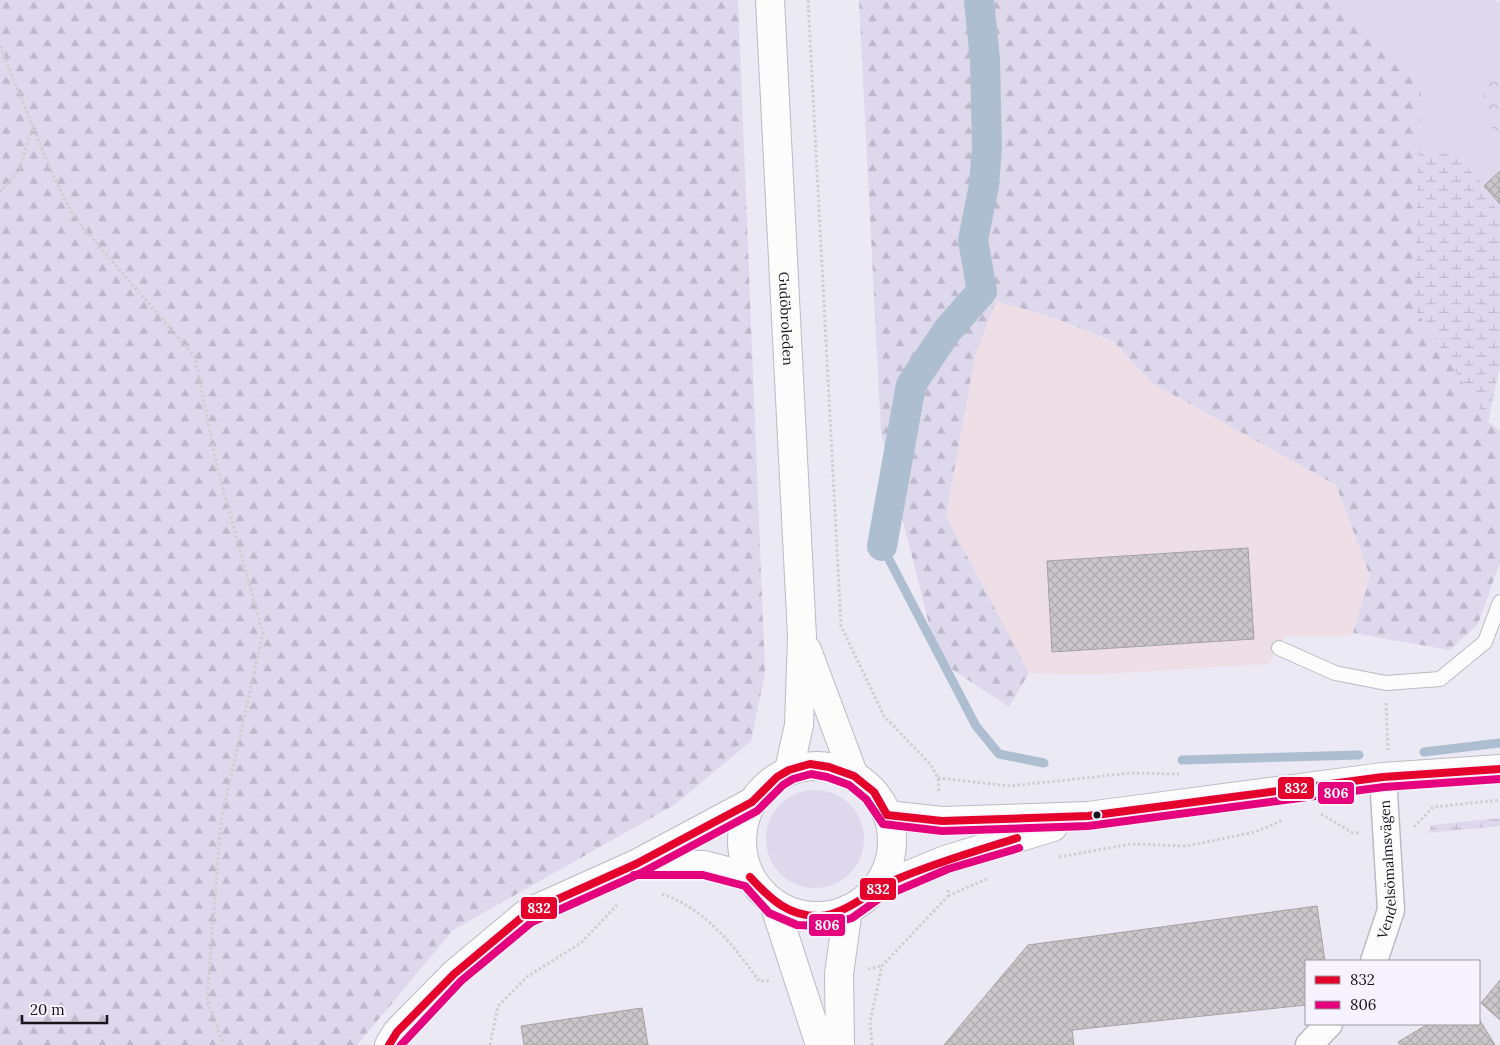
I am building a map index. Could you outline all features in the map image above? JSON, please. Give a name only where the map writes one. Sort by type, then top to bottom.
[{"type":"main road","name":"Gudöbroleden","points":[[770,0],[802,637],[799,725],[789,770]]},
{"type":"main road","name":"Gudöbroleden","points":[[802,637],[854,776]]},
{"type":"main road","points":[[389,1045],[397,1032],[454,974],[527,913],[636,864],[752,802],[777,777],[789,770],[810,764],[829,767],[854,776],[874,792],[888,815],[892,836],[888,863],[875,889]]},
{"type":"main road","points":[[774,904],[799,915],[822,916],[848,910],[875,889],[945,860],[1088,816],[1386,765],[1500,769]]},
{"type":"main road","points":[[752,802],[743,825],[744,863],[750,877],[774,904],[820,1045]]},
{"type":"main road","points":[[888,815],[942,821],[1088,816]]},
{"type":"main road","points":[[636,864],[704,865],[750,877]]},
{"type":"main road","points":[[840,1045],[839,974],[848,910]]},
{"type":"street","name":"Vendelsömalmsvägen","points":[[1374,960],[1391,910],[1386,832],[1386,765]]},
{"type":"street","points":[[1309,1045],[1328,1025]]},
{"type":"lane","points":[[1279,648],[1335,673],[1386,683],[1440,679],[1485,642],[1500,602]]},
{"type":"path","points":[[808,0],[841,626],[884,716],[931,765],[938,778],[942,821]]},
{"type":"path","points":[[0,46],[73,216],[195,357],[218,471],[263,633],[221,821],[207,1001],[224,1045]]},
{"type":"path","points":[[0,192],[19,170],[33,126]]},
{"type":"path","points":[[1386,683],[1386,765]]},
{"type":"path","points":[[1314,815],[1322,814],[1353,833],[1386,832],[1412,829],[1433,807],[1500,800]]},
{"type":"path","points":[[1053,858],[1131,844],[1186,846],[1255,832],[1284,819]]},
{"type":"path","points":[[945,860],[948,896]]},
{"type":"path","points":[[872,1045],[870,1022],[882,966],[948,896],[991,878]]},
{"type":"path","points":[[661,893],[698,912],[734,946],[759,981],[799,979]]},
{"type":"path","points":[[490,1045],[498,1006],[528,976],[581,943],[618,904]]},
{"type":"path","points":[[839,974],[882,966]]},
{"type":"shaded area","points":[[996,301],[1054,318],[1114,343],[1152,383],[1336,485],[1370,576],[1353,633],[1349,636],[1285,636],[1269,664],[1087,675],[1029,673],[946,516],[975,353]]},
{"type":"green space","points":[[0,0],[738,0],[765,673],[751,741],[674,805],[453,930],[357,1045],[0,1045]]},
{"type":"green space","points":[[859,0],[1333,0],[1421,85],[1414,307],[1488,422],[1500,431],[1500,562],[1478,624],[1450,650],[1353,633],[1370,576],[1336,485],[1152,383],[1114,342],[1054,318],[996,301],[975,355],[946,516],[1029,673],[1009,707],[938,660],[881,433]]},
{"type":"green space","points":[[1333,0],[1495,0],[1500,3],[1500,171],[1484,186],[1500,204],[1500,366],[1414,307],[1421,85]]},
{"type":"green space","points":[[1495,69],[1500,75],[1500,137],[1488,124],[1482,82]]},
{"type":"green space","points":[[1419,148],[1457,156],[1484,186],[1500,218],[1500,366],[1488,422],[1414,307]]},
{"type":"green space","points":[[815,790],[834,793],[850,804],[861,820],[864,839],[861,858],[850,874],[834,885],[815,888],[796,885],[780,874],[769,858],[766,839],[769,820],[780,804],[796,793]]},
{"type":"green space","points":[[1500,818],[1500,826],[1428,833],[1432,825]]},
{"type":"building","points":[[1500,171],[1500,204],[1484,186]]},
{"type":"building","points":[[1248,548],[1254,639],[1052,652],[1047,561]]},
{"type":"building","points":[[1317,906],[1325,960],[1305,960],[1305,1005],[1072,1030],[1074,1045],[944,1045],[1028,945]]},
{"type":"building","points":[[1500,980],[1500,1020],[1481,1003]]},
{"type":"building","points":[[642,1008],[648,1045],[524,1045],[521,1026]]},
{"type":"building","points":[[1480,1021],[1495,1045],[1400,1045],[1398,1042],[1426,1025],[1480,1025]]},
{"type":"waterway","points":[[882,546],[911,385],[947,331],[982,291],[973,240],[984,185],[987,147],[985,60],[979,0]]},
{"type":"waterway","points":[[882,546],[976,726],[999,754],[1044,763]]},
{"type":"waterway","points":[[1424,752],[1500,743]]},
{"type":"waterway","points":[[1182,760],[1359,755]]},
{"type":"transit line","name":"832","points":[[389,1045],[397,1032],[454,974],[527,913],[636,864],[752,802],[777,777],[789,770],[810,764],[829,767],[854,776],[874,792],[887,815],[942,821],[1088,816],[1383,777],[1500,769]]},
{"type":"transit line","name":"806","points":[[401,1045],[461,981],[532,922],[641,873],[757,811],[783,785],[793,779],[811,774],[827,777],[849,785],[866,799],[883,824],[942,831],[1088,826],[1384,787],[1500,779]]},
{"type":"transit line","name":"832","points":[[750,877],[765,893],[790,910],[809,916],[829,915],[848,907],[886,884],[910,874],[955,857],[1017,838]]},
{"type":"transit line","name":"806","points":[[634,875],[703,875],[745,886],[769,913],[797,925],[823,926],[852,918],[880,898],[948,869],[1019,848]]}]
